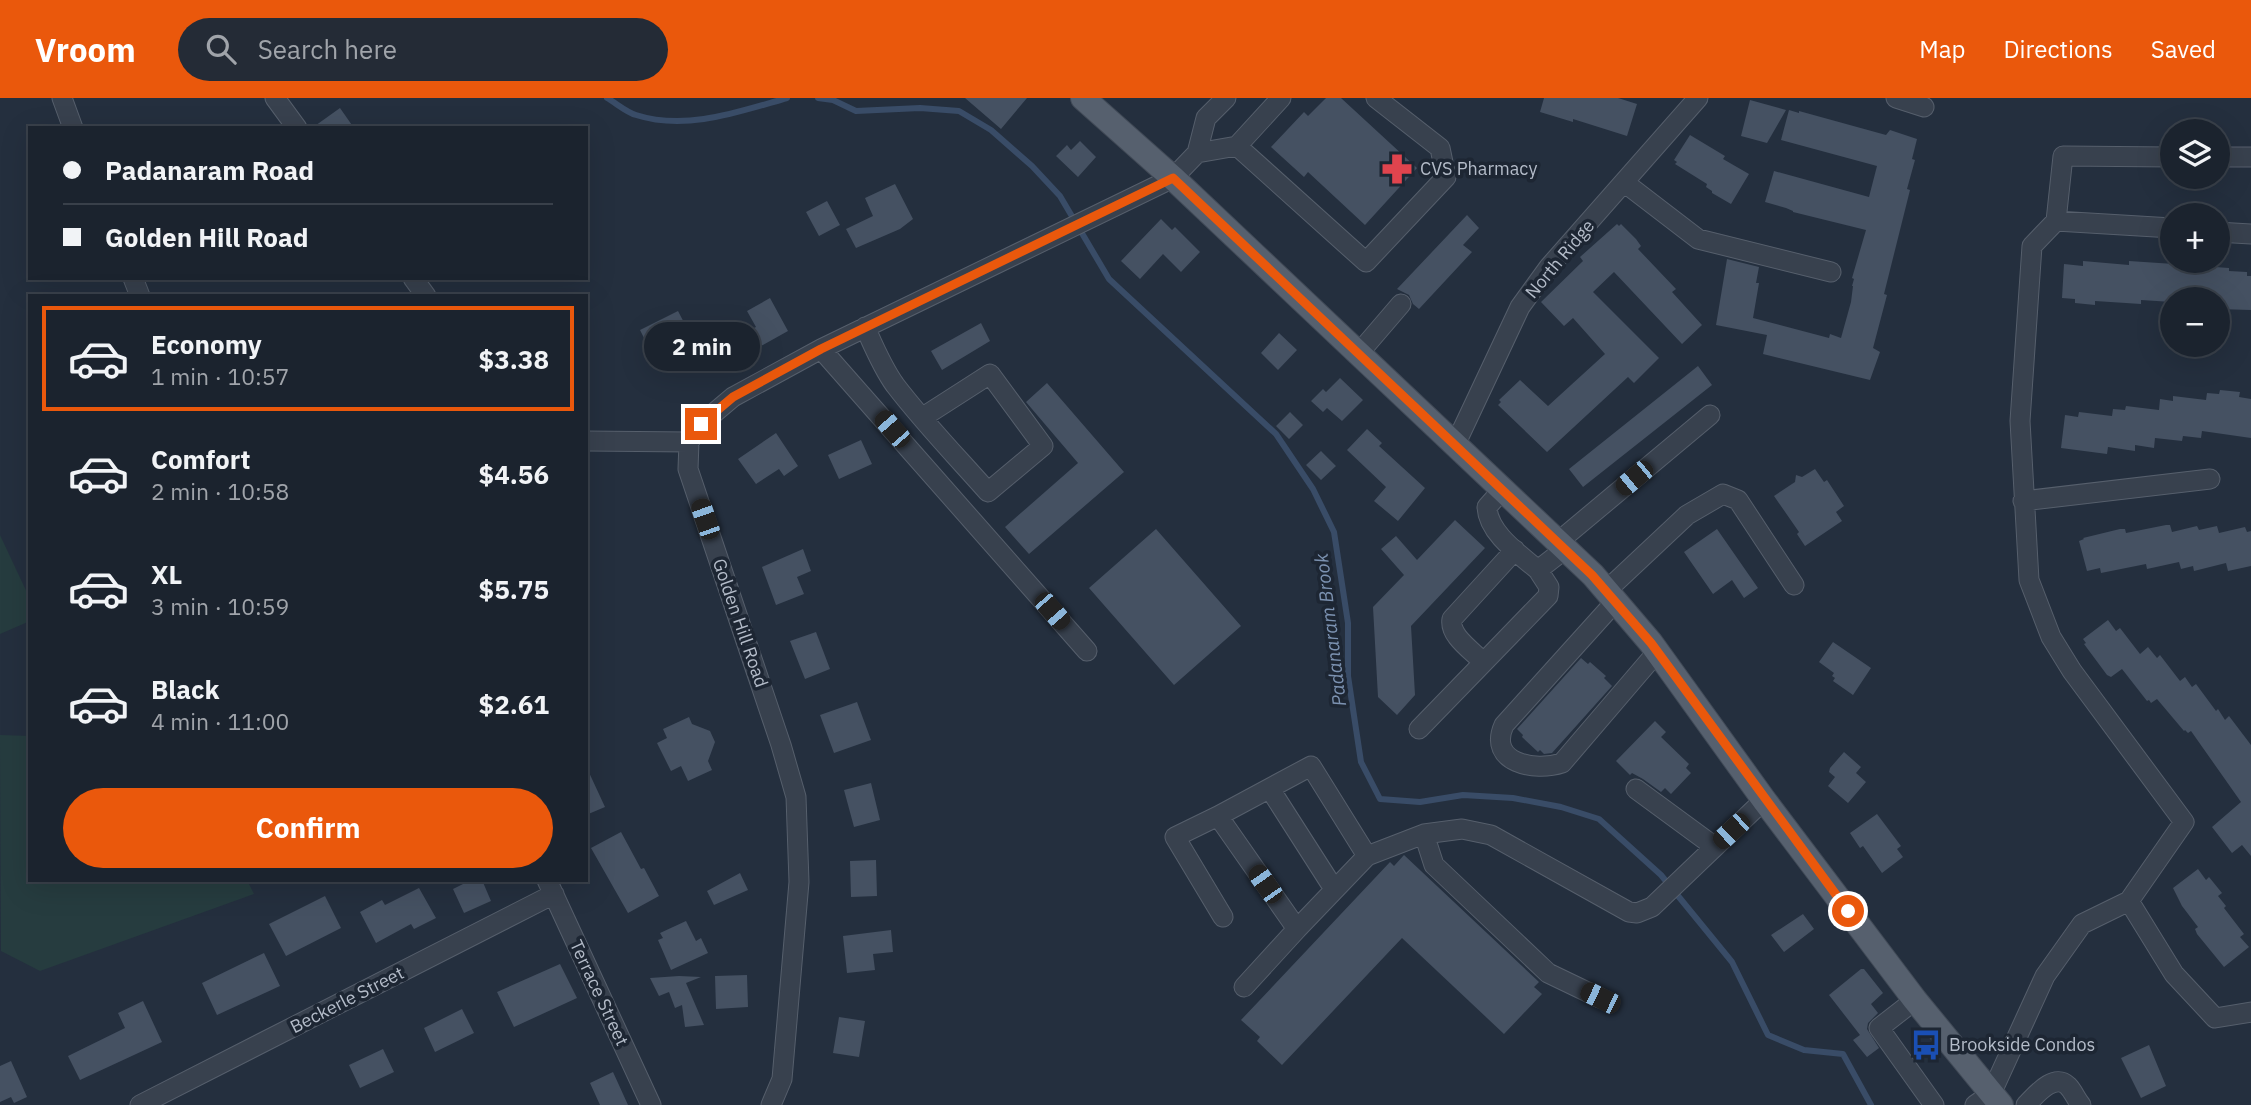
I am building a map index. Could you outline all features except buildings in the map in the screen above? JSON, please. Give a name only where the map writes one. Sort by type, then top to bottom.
[{"type":"main road","points":[[1083,98],[1173,178],[1456,443],[1611,597],[1657,652],[1989,1101]]},
{"type":"street","points":[[62,98],[72,126]]},
{"type":"street","points":[[275,98],[296,126]]},
{"type":"street","points":[[588,441],[689,442],[701,424],[733,397],[821,349],[1173,178],[1197,153],[1206,118],[1226,98]]},
{"type":"street","points":[[1197,153],[1237,146],[1281,98]]},
{"type":"street","points":[[1237,146],[1366,262],[1446,177],[1440,148],[1376,98]]},
{"type":"street","name":"North Ridge","points":[[1456,443],[1520,307],[1549,267],[1698,98]]},
{"type":"street","points":[[1896,98],[1924,107]]},
{"type":"street","points":[[1989,1101],[2045,976],[2082,924],[2129,901],[2184,822],[2072,671],[2051,637],[2029,580],[2020,421],[2032,246],[2056,221],[2063,156],[2160,157]]},
{"type":"street","points":[[2230,157],[2251,157]]},
{"type":"street","points":[[1625,183],[1698,239],[1831,272]]},
{"type":"street","points":[[2056,221],[2160,227]]},
{"type":"street","points":[[2230,233],[2251,234]]},
{"type":"street","points":[[1359,353],[1401,304]]},
{"type":"street","points":[[865,327],[895,384],[923,417],[988,492],[1043,446],[990,374],[923,417]]},
{"type":"street","points":[[821,349],[1087,651]]},
{"type":"street","points":[[1538,570],[1710,415]]},
{"type":"street","name":"Golden Hill Road","points":[[689,442],[688,469],[796,797],[799,882],[782,1079],[771,1105]]},
{"type":"street","points":[[2023,501],[2210,479]]},
{"type":"street","points":[[1419,729],[1548,596],[1549,587],[1538,570],[1492,527],[1487,516],[1487,507],[1503,489]]},
{"type":"street","points":[[1657,652],[1562,763],[1549,767],[1530,766],[1502,752],[1499,743],[1504,725],[1611,597],[1687,515],[1723,494],[1738,500],[1794,584]]},
{"type":"street","points":[[1485,661],[1480,660],[1454,632],[1452,619],[1516,550]]},
{"type":"street","points":[[1223,917],[1175,837],[1311,766],[1367,856]]},
{"type":"street","points":[[1270,789],[1334,889]]},
{"type":"street","points":[[1636,789],[1715,847]]},
{"type":"street","points":[[1244,987],[1367,856],[1424,834],[1462,829],[1491,835],[1629,912],[1637,913],[1652,907],[1764,800]]},
{"type":"street","points":[[1217,816],[1297,929]]},
{"type":"street","points":[[1424,834],[1434,864],[1548,973],[1600,998]]},
{"type":"street","name":"Beckerle Street","points":[[140,1105],[551,887]]},
{"type":"street","name":"Terrace Street","points":[[551,887],[651,1105]]},
{"type":"street","points":[[2129,901],[2174,974],[2215,1018],[2251,1012]]},
{"type":"street","points":[[1914,1000],[1879,1028],[1934,1105]]},
{"type":"street","points":[[2026,1105],[2043,1088],[2061,1082],[2068,1086],[2081,1105]]},
{"type":"green space","points":[[0,535],[28,595],[28,622],[0,634]]},
{"type":"green space","points":[[0,735],[28,736],[28,882],[248,882],[254,894],[40,971],[1,951]]},
{"type":"waterway","name":"Padanaram Brook","points":[[607,98],[636,115],[674,121],[712,118],[787,98]]},
{"type":"waterway","name":"Padanaram Brook","points":[[818,98],[833,100],[856,111],[920,108],[959,111],[991,130],[1032,166],[1060,196],[1109,279],[1276,434],[1313,489],[1334,532],[1348,623],[1348,676],[1361,762],[1380,799],[1420,802],[1463,795],[1513,798],[1561,807],[1599,819],[1661,875],[1732,962],[1768,1035],[1804,1050],[1843,1054],[1871,1105]]},
{"type":"place","name":"CVS Pharmacy","points":[[1397,169]]},
{"type":"place","name":"Brookside Condos","points":[[1926,1045]]},
{"type":"route","points":[[701,424],[733,397],[821,349],[1173,178],[1456,443],[1592,575],[1651,643],[1848,911]]}]
